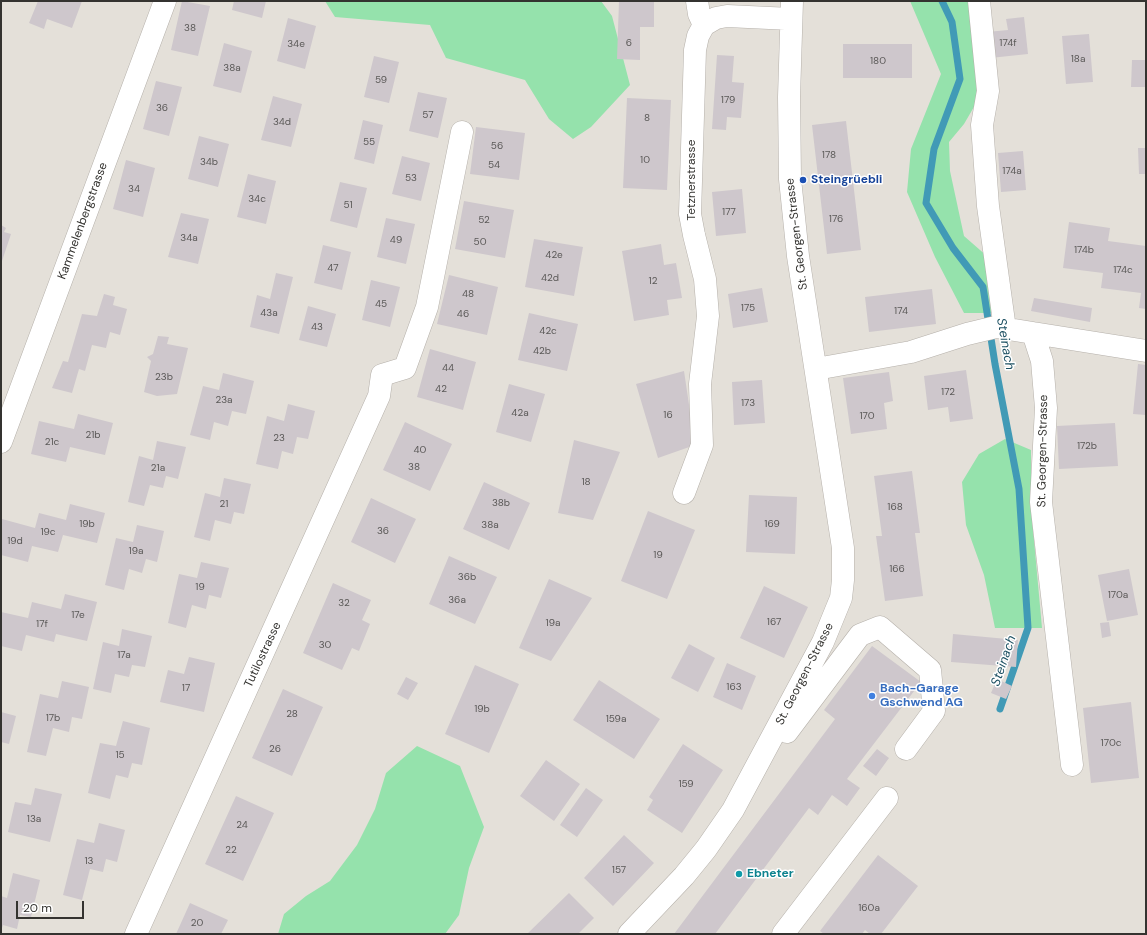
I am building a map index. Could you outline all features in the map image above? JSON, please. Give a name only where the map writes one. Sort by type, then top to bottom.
[{"type":"street","name":"Kammelenbergstrasse","points":[[1,442],[165,1]]},
{"type":"street","points":[[697,1],[699,14],[704,25],[716,18],[727,16],[792,10]]},
{"type":"street","points":[[979,1],[988,91],[982,125],[1001,328]]},
{"type":"street","name":"St. Georgen-Strasse","points":[[630,934],[684,876],[706,849],[733,810],[832,621],[841,598],[844,580],[843,548],[797,250],[790,179],[789,97],[792,10]]},
{"type":"street","name":"Tetznerstrasse","points":[[684,493],[702,445],[700,384],[708,316],[705,279],[690,214],[695,50],[698,36],[704,25]]},
{"type":"street","name":"Tutilostrasse","points":[[136,934],[376,404],[379,396],[382,375],[405,368],[427,308],[462,132]]},
{"type":"street","points":[[816,369],[911,352],[967,334],[1001,328],[1146,350]]},
{"type":"street","name":"St. Georgen-Strasse","points":[[1033,333],[1042,361],[1046,408],[1041,502],[1072,765]]},
{"type":"street","points":[[777,727],[786,732],[860,635],[880,627],[930,670],[934,711],[906,749]]},
{"type":"street","points":[[783,934],[887,798]]},
{"type":"green space","points":[[325,1],[601,1],[612,16],[630,85],[591,127],[573,139],[549,119],[525,80],[446,58],[430,25],[335,17]]},
{"type":"green space","points":[[910,1],[970,1],[981,40],[978,100],[964,124],[949,142],[950,171],[964,236],[988,257],[999,313],[964,313],[935,257],[907,192],[911,149],[941,74]]},
{"type":"green space","points":[[1005,439],[1031,450],[1031,507],[1042,628],[995,628],[984,575],[966,525],[962,482],[979,454]]},
{"type":"green space","points":[[417,746],[460,766],[484,827],[469,868],[459,915],[445,934],[278,934],[284,914],[306,896],[330,881],[357,845],[375,809],[386,773]]},
{"type":"building","points":[[38,1],[82,1],[72,28],[47,19],[44,29],[29,23]]},
{"type":"building","points":[[182,1],[210,6],[198,56],[171,50]]},
{"type":"building","points":[[234,1],[266,1],[262,18],[232,10]]},
{"type":"building","points":[[619,1],[654,1],[654,27],[640,27],[640,60],[617,59]]},
{"type":"building","points":[[1024,17],[1028,54],[990,58],[987,32],[1008,30],[1006,19]]},
{"type":"building","points":[[288,18],[316,26],[305,69],[277,61]]},
{"type":"building","points":[[1089,34],[1093,82],[1066,84],[1062,36]]},
{"type":"building","points":[[224,43],[252,51],[241,93],[213,86]]},
{"type":"building","points":[[843,44],[912,44],[912,78],[843,78]]},
{"type":"building","points":[[717,55],[734,56],[732,82],[744,83],[741,118],[727,117],[726,130],[712,129]]},
{"type":"building","points":[[374,56],[399,62],[389,103],[364,97]]},
{"type":"building","points":[[1132,60],[1146,60],[1146,87],[1131,87]]},
{"type":"building","points":[[156,81],[182,87],[169,136],[143,129]]},
{"type":"building","points":[[418,92],[447,98],[438,138],[409,131]]},
{"type":"building","points":[[273,96],[302,104],[291,147],[261,140]]},
{"type":"building","points":[[627,98],[671,100],[667,190],[623,188]]},
{"type":"building","points":[[363,120],[383,125],[374,164],[354,159]]},
{"type":"building","points":[[846,121],[861,250],[827,254],[812,125]]},
{"type":"building","points":[[476,127],[525,133],[519,180],[470,174]]},
{"type":"building","points":[[199,136],[229,144],[218,187],[188,179]]},
{"type":"building","points":[[1138,148],[1146,148],[1146,174],[1139,174]]},
{"type":"building","points":[[1023,151],[1026,190],[1001,192],[998,153]]},
{"type":"building","points":[[402,156],[430,163],[421,201],[392,194]]},
{"type":"building","points":[[126,160],[155,168],[143,217],[113,209]]},
{"type":"building","points":[[248,174],[276,181],[266,224],[237,217]]},
{"type":"building","points":[[340,182],[367,188],[357,228],[330,221]]},
{"type":"building","points":[[742,189],[746,233],[716,236],[712,192]]},
{"type":"building","points":[[464,201],[514,210],[505,258],[455,249]]},
{"type":"building","points":[[181,213],[209,219],[198,264],[168,257]]},
{"type":"building","points":[[386,218],[415,224],[406,264],[377,257]]},
{"type":"building","points":[[1069,222],[1110,228],[1108,241],[1146,246],[1146,309],[1139,308],[1141,293],[1101,288],[1103,273],[1063,268]]},
{"type":"building","points":[[1,225],[6,228],[4,232],[11,234],[1,264]]},
{"type":"building","points":[[534,239],[583,247],[574,296],[525,287]]},
{"type":"building","points":[[661,244],[664,265],[676,263],[682,298],[667,300],[669,315],[634,321],[622,251]]},
{"type":"building","points":[[323,245],[351,252],[342,290],[314,283]]},
{"type":"building","points":[[276,273],[293,277],[279,334],[250,327],[257,295],[270,299]]},
{"type":"building","points":[[449,275],[498,287],[487,335],[437,324]]},
{"type":"building","points":[[371,280],[400,287],[390,327],[362,320]]},
{"type":"building","points":[[762,288],[768,322],[733,328],[728,294]]},
{"type":"building","points":[[932,289],[936,324],[869,332],[865,297]]},
{"type":"building","points":[[104,294],[115,297],[113,305],[127,309],[120,335],[110,332],[106,348],[92,345],[85,371],[79,369],[72,393],[52,388],[63,361],[68,362],[82,314],[97,316]]},
{"type":"building","points":[[1034,298],[1092,308],[1090,322],[1031,311]]},
{"type":"building","points":[[308,306],[336,314],[327,347],[299,340]]},
{"type":"building","points":[[529,313],[578,324],[567,371],[518,360]]},
{"type":"building","points":[[158,336],[169,337],[167,344],[188,348],[177,394],[157,396],[144,392],[151,361],[147,357],[153,354]]},
{"type":"building","points":[[430,349],[476,362],[463,410],[417,397]]},
{"type":"building","points":[[1138,364],[1146,365],[1146,415],[1133,414]]},
{"type":"building","points":[[966,370],[973,419],[950,422],[948,407],[928,410],[924,376]]},
{"type":"building","points":[[684,371],[695,445],[658,458],[636,384]]},
{"type":"building","points":[[889,372],[893,401],[884,403],[887,429],[851,434],[843,378]]},
{"type":"building","points":[[223,373],[254,381],[246,414],[232,411],[228,426],[214,422],[210,440],[190,435],[203,386],[219,390]]},
{"type":"building","points":[[762,380],[765,423],[734,425],[732,382]]},
{"type":"building","points":[[509,384],[545,394],[531,442],[496,432]]},
{"type":"building","points":[[288,404],[315,411],[308,439],[297,437],[293,454],[282,451],[278,469],[256,464],[267,416],[284,421]]},
{"type":"building","points":[[78,414],[113,423],[105,455],[70,447],[66,462],[31,454],[39,421],[74,429]]},
{"type":"building","points":[[405,422],[452,444],[430,491],[383,470]]},
{"type":"building","points":[[1115,423],[1118,466],[1059,469],[1057,426]]},
{"type":"building","points":[[574,440],[620,452],[593,520],[558,513]]},
{"type":"building","points":[[157,441],[186,447],[178,479],[166,476],[163,488],[150,485],[144,506],[128,502],[139,456],[153,460]]},
{"type":"building","points":[[912,471],[920,533],[915,533],[923,596],[885,601],[876,536],[882,536],[874,476]]},
{"type":"building","points":[[224,478],[251,484],[244,514],[234,512],[231,524],[215,520],[210,541],[194,537],[205,493],[220,497]]},
{"type":"building","points":[[484,482],[530,503],[509,550],[463,529]]},
{"type":"building","points":[[749,495],[797,497],[795,554],[746,552]]},
{"type":"building","points":[[371,498],[416,519],[395,563],[351,542]]},
{"type":"building","points":[[70,504],[105,513],[97,543],[63,535],[58,552],[32,546],[28,562],[1,555],[2,519],[35,528],[39,513],[66,520]]},
{"type":"building","points":[[648,511],[695,530],[667,599],[621,581]]},
{"type":"building","points":[[137,525],[164,531],[157,562],[146,559],[142,573],[129,569],[124,590],[105,585],[116,538],[133,542]]},
{"type":"building","points":[[449,556],[497,577],[475,624],[429,604]]},
{"type":"building","points":[[201,562],[229,568],[221,598],[209,595],[206,609],[192,605],[186,628],[168,623],[179,574],[197,578]]},
{"type":"building","points":[[1129,569],[1138,615],[1107,621],[1098,575]]},
{"type":"building","points":[[549,579],[592,598],[551,661],[519,648]]},
{"type":"building","points":[[333,583],[371,600],[362,620],[370,624],[359,651],[352,648],[342,670],[303,653]]},
{"type":"building","points":[[764,586],[808,607],[784,658],[740,638]]},
{"type":"building","points":[[65,594],[97,602],[87,641],[56,634],[54,642],[26,635],[22,651],[1,646],[1,612],[28,618],[32,602],[61,609]]},
{"type":"building","points":[[1109,622],[1111,636],[1102,638],[1100,623]]},
{"type":"building","points":[[122,629],[152,636],[145,667],[132,665],[129,677],[115,674],[111,693],[93,689],[103,642],[119,646]]},
{"type":"building","points":[[953,634],[1018,640],[1016,667],[951,662]]},
{"type":"building","points":[[689,644],[715,658],[698,692],[671,678]]},
{"type":"building","name":"Ebneter","points":[[872,646],[921,682],[847,779],[860,788],[847,806],[832,795],[818,815],[809,808],[715,934],[674,934],[835,719],[824,710]]},
{"type":"building","points":[[189,657],[215,663],[204,712],[160,702],[168,670],[184,674]]},
{"type":"building","points":[[727,663],[756,676],[742,710],[713,697]]},
{"type":"building","points":[[475,665],[519,684],[489,753],[445,734]]},
{"type":"building","points":[[406,677],[418,683],[408,700],[397,694]]},
{"type":"building","points":[[997,679],[1012,686],[1006,699],[991,693]]},
{"type":"building","points":[[599,680],[660,719],[634,759],[573,720]]},
{"type":"building","points":[[62,681],[89,687],[82,719],[72,717],[69,732],[53,728],[46,756],[27,752],[40,694],[58,698]]},
{"type":"building","points":[[283,689],[323,707],[292,776],[252,758]]},
{"type":"building","points":[[1131,702],[1139,778],[1091,783],[1083,708]]},
{"type":"building","points":[[1,712],[16,716],[9,744],[1,742]]},
{"type":"building","points":[[123,721],[150,728],[142,765],[132,763],[128,778],[116,775],[110,799],[88,793],[100,743],[116,746]]},
{"type":"building","points":[[683,744],[723,770],[682,833],[647,810],[653,800],[649,797]]},
{"type":"building","points":[[877,749],[889,758],[876,776],[863,766]]},
{"type":"building","points":[[546,760],[580,784],[554,821],[520,796]]},
{"type":"building","points":[[35,788],[62,794],[50,842],[8,832],[15,802],[31,805]]},
{"type":"building","points":[[586,788],[603,800],[577,837],[560,825]]},
{"type":"building","points":[[236,796],[274,813],[243,881],[205,864]]},
{"type":"building","points":[[99,823],[125,830],[117,862],[106,859],[103,872],[90,869],[82,900],[63,895],[77,839],[94,843]]},
{"type":"building","points":[[624,835],[654,863],[613,906],[584,878]]},
{"type":"building","points":[[878,855],[918,886],[881,934],[870,934],[865,930],[862,934],[824,934],[820,931]]},
{"type":"building","points":[[13,873],[40,880],[31,917],[20,915],[17,929],[3,925],[1,931],[1,896],[7,898]]},
{"type":"building","points":[[569,893],[594,918],[578,934],[527,934]]},
{"type":"building","points":[[190,903],[228,920],[221,934],[176,934]]},
{"type":"waterway","name":"Steinach","points":[[942,1],[952,22],[960,79],[934,149],[926,203],[953,248],[983,287],[995,364],[1019,489],[1028,628],[1000,709]]},
{"type":"place","name":"Steingrüebli","points":[[803,180]]},
{"type":"place","name":"Bach-Garage Gschwend AG","points":[[872,696]]},
{"type":"place","name":"Ebneter","points":[[739,874]]}]
